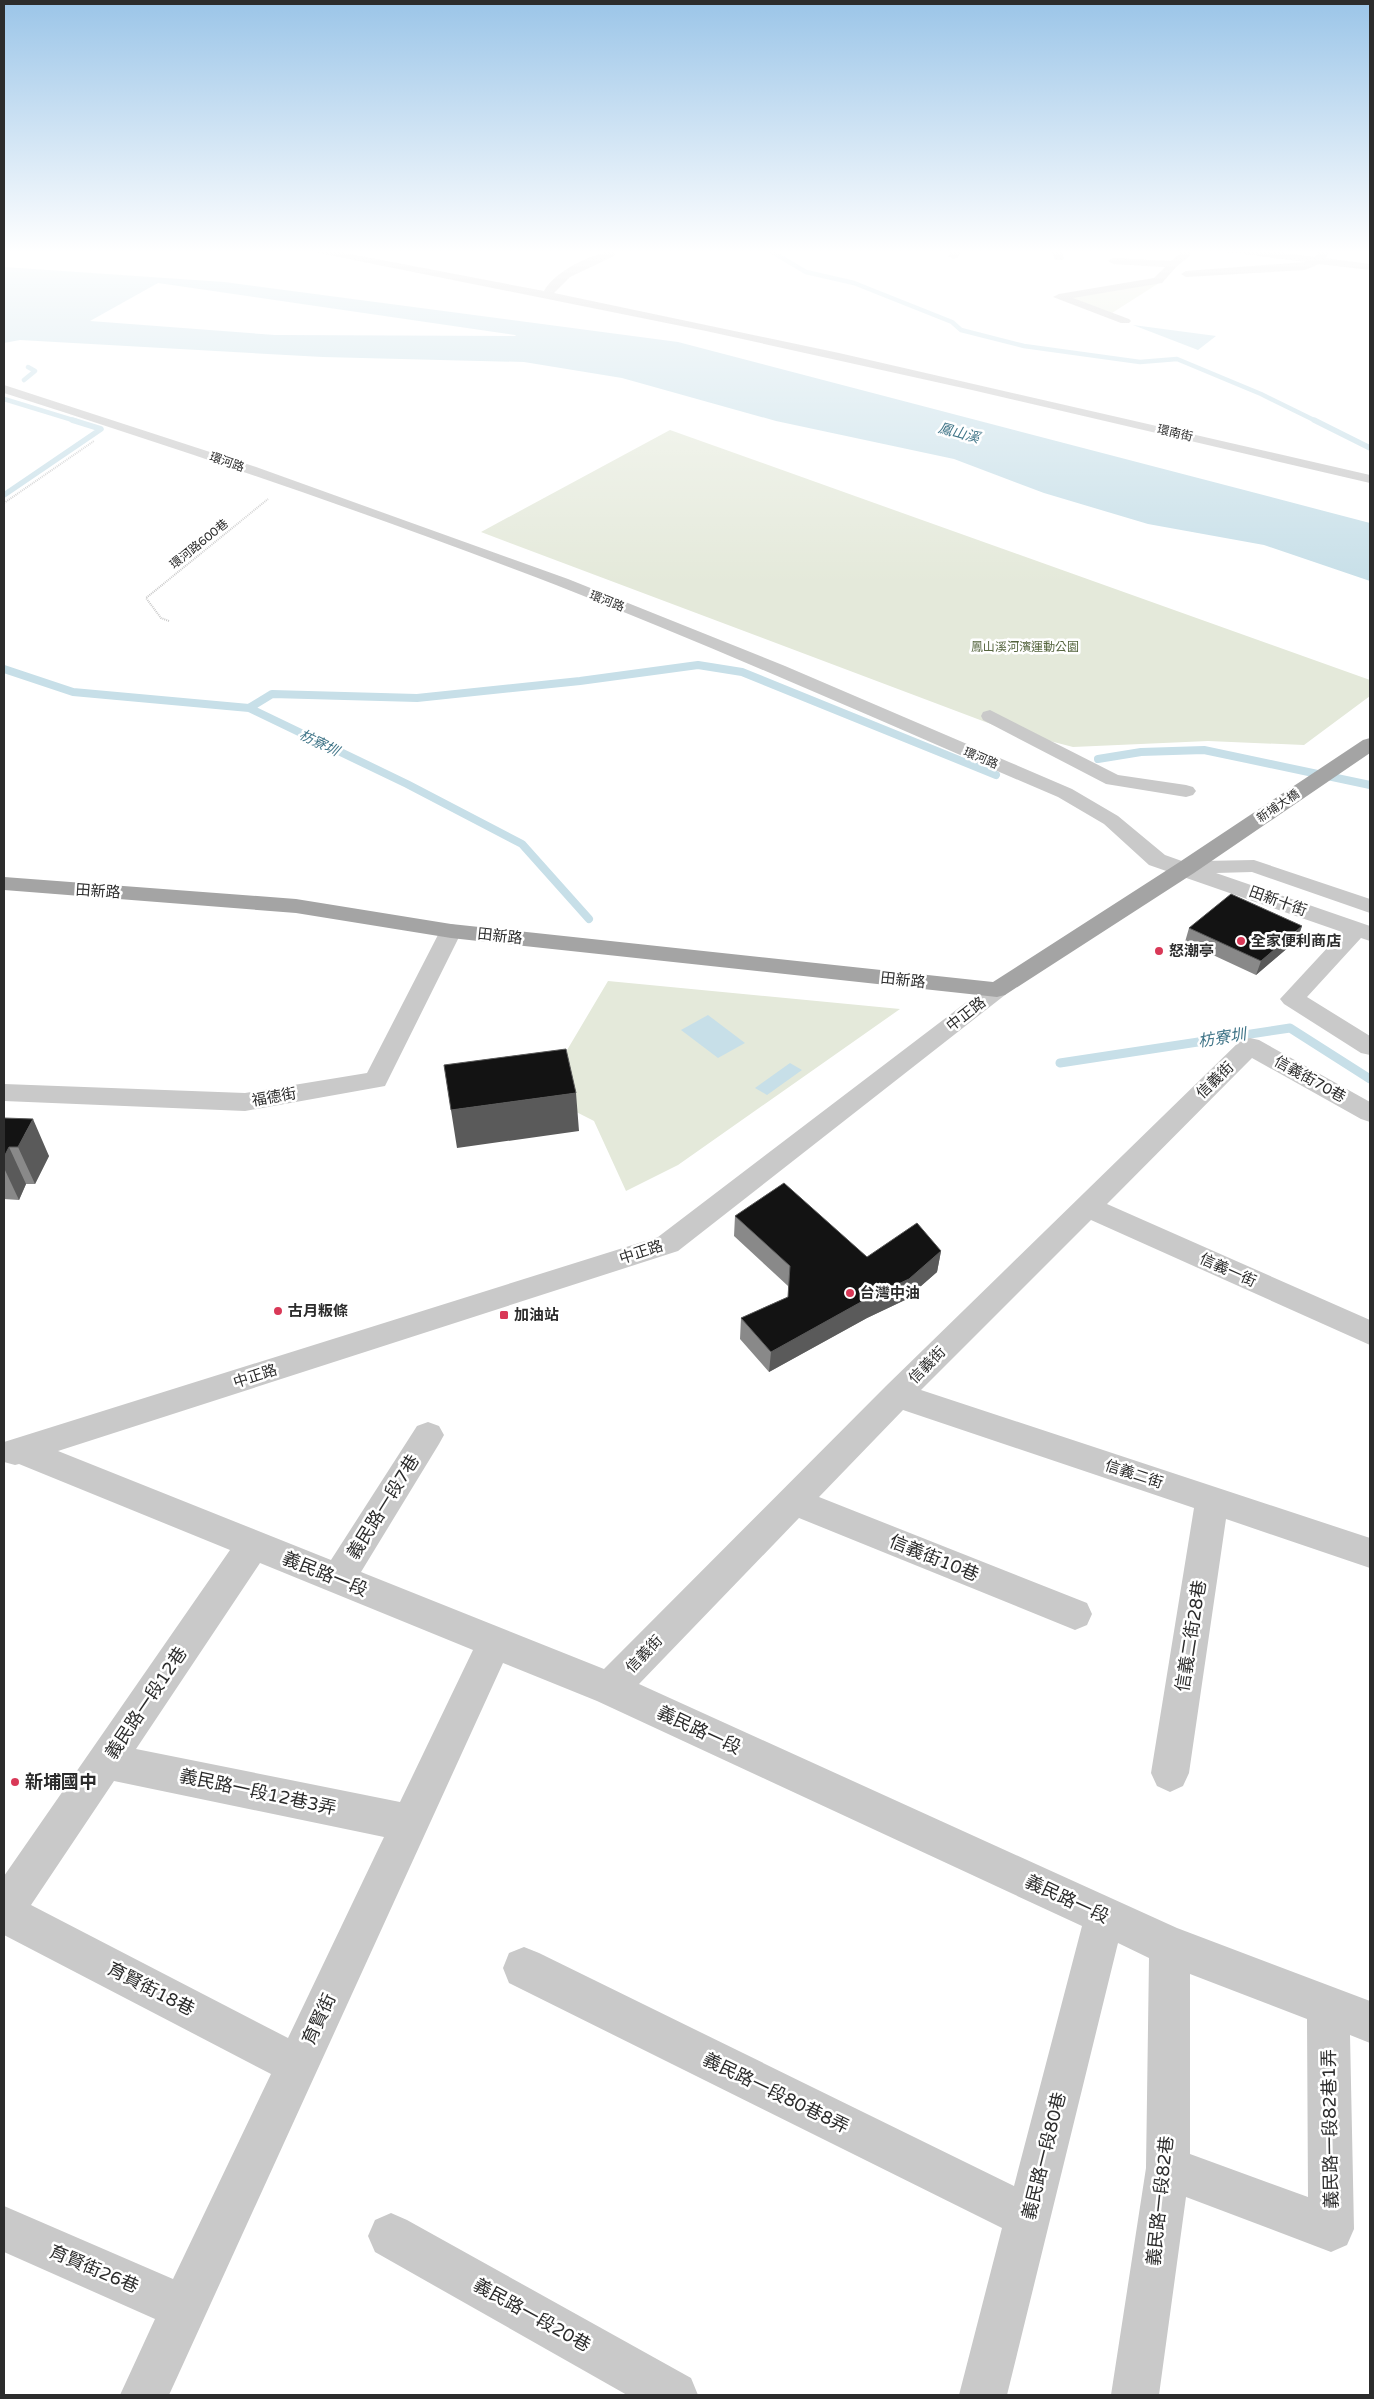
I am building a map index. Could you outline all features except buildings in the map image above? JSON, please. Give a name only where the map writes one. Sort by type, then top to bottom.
[{"type":"main road","name":"新埔大橋","points":[[1186,868],[1370,744]]},
{"type":"main road","name":"中正路","points":[[998,990],[1186,868]]},
{"type":"main road","name":"田新路","points":[[4,884],[296,906],[452,931],[998,990]]},
{"type":"street","name":"環南街","points":[[858,361],[1370,479]]},
{"type":"street","name":"環河路","points":[[4,388],[288,483],[491,555],[643,615],[1065,794],[1111,820],[1157,860],[1186,868]]},
{"type":"street","points":[[990,716],[1113,780],[1186,791]]},
{"type":"street","points":[[1065,794],[1113,780]]},
{"type":"street","points":[[1186,868],[1254,866],[1370,906]]},
{"type":"street","name":"田新十街","points":[[1186,868],[1363,932]]},
{"type":"street","name":"福德街","points":[[4,1093],[245,1102],[376,1080],[452,931]]},
{"type":"street","points":[[1363,932],[1292,999],[1370,1047]]},
{"type":"street","name":"中正路","points":[[13,1453],[668,1244],[998,990]]},
{"type":"street","name":"信義街70巷","points":[[1250,1046],[1370,1113]]},
{"type":"street","name":"信義街","points":[[610,1689],[897,1395],[1086,1206],[1250,1046]]},
{"type":"street","name":"信義一街","points":[[1086,1206],[1370,1333]]},
{"type":"street","name":"信義二街","points":[[897,1395],[1370,1553]]},
{"type":"street","name":"義民路一段7巷","points":[[338,1579],[428,1435]]},
{"type":"street","name":"義民路一段","points":[[13,1453],[254,1545],[610,1689],[1170,1946],[1370,2022]]},
{"type":"street","name":"信義二街28巷","points":[[1170,1772],[1212,1500]]},
{"type":"street","name":"信義街10巷","points":[[793,1501],[1075,1614]]},
{"type":"street","name":"義民路一段12巷","points":[[4,1911],[254,1545]]},
{"type":"street","name":"育賢街","points":[[144,2395],[494,1642]]},
{"type":"street","name":"義民路一段12巷3弄","points":[[106,1761],[410,1823]]},
{"type":"street","name":"育賢街18巷","points":[[4,1911],[297,2065]]},
{"type":"street","name":"義民路一段80巷","points":[[983,2395],[1105,1916]]},
{"type":"street","name":"義民路一段82巷","points":[[1135,2395],[1168,2168],[1170,1946]]},
{"type":"street","name":"義民路一段80巷8弄","points":[[524,1968],[1028,2217]]},
{"type":"street","name":"義民路一段82巷1弄","points":[[1168,2168],[1331,2229],[1328,2006]]},
{"type":"street","name":"育賢街26巷","points":[[4,2229],[184,2308]]},
{"type":"street","name":"義民路一段20巷","points":[[391,2236],[674,2395]]},
{"type":"path","points":[[4,503],[102,435],[121,426]]},
{"type":"path","name":"環河路600巷","points":[[169,621],[161,618],[146,598],[288,483]]},
{"type":"green space","name":"鳳山溪河濱運動公園","points":[[670,430],[1370,680],[1370,696],[1304,745],[1208,741],[1073,747],[1004,729],[481,532]]},
{"type":"green space","points":[[608,981],[900,1009],[678,1165],[626,1191],[594,1121],[541,1094]]},
{"type":"water","name":"鳳山溪","points":[[482,361],[750,361],[1370,523],[1370,581],[1264,545],[1148,524],[1044,493],[954,459],[776,421],[622,378],[524,362]]},
{"type":"water","points":[[708,1015],[745,1043],[718,1058],[681,1030]]},
{"type":"water","points":[[790,1063],[802,1070],[767,1095],[755,1088]]},
{"type":"waterway","points":[[1132,361],[1153,361]]},
{"type":"waterway","points":[[1182,361],[1261,394],[1316,421]]},
{"type":"waterway","name":"枋寮圳","points":[[24,380],[35,371],[28,367]]},
{"type":"waterway","name":"枋寮圳","points":[[4,399],[76,421]]},
{"type":"waterway","name":"枋寮圳","points":[[4,495],[101,429],[72,420]]},
{"type":"waterway","points":[[1316,421],[1370,448]]},
{"type":"waterway","points":[[249,708],[272,694],[417,698],[580,681],[698,665],[742,672],[996,775]]},
{"type":"waterway","name":"枋寮圳","points":[[4,669],[73,692],[249,708]]},
{"type":"waterway","name":"枋寮圳","points":[[249,708],[407,784],[522,844],[589,919]]},
{"type":"waterway","points":[[1098,759],[1141,752],[1204,750],[1370,785]]},
{"type":"waterway","name":"枋寮圳","points":[[1060,1063],[1290,1028],[1370,1079]]},
{"type":"place","name":"全家便利商店","points":[[1241,941]]},
{"type":"place","name":"怒潮亭","points":[[1159,951]]},
{"type":"place","name":"台灣中油","points":[[850,1293]]},
{"type":"place","name":"古月粄條","points":[[278,1311]]},
{"type":"place","name":"加油站","points":[[504,1315]]},
{"type":"place","name":"新埔國中","points":[[15,1782]]}]
